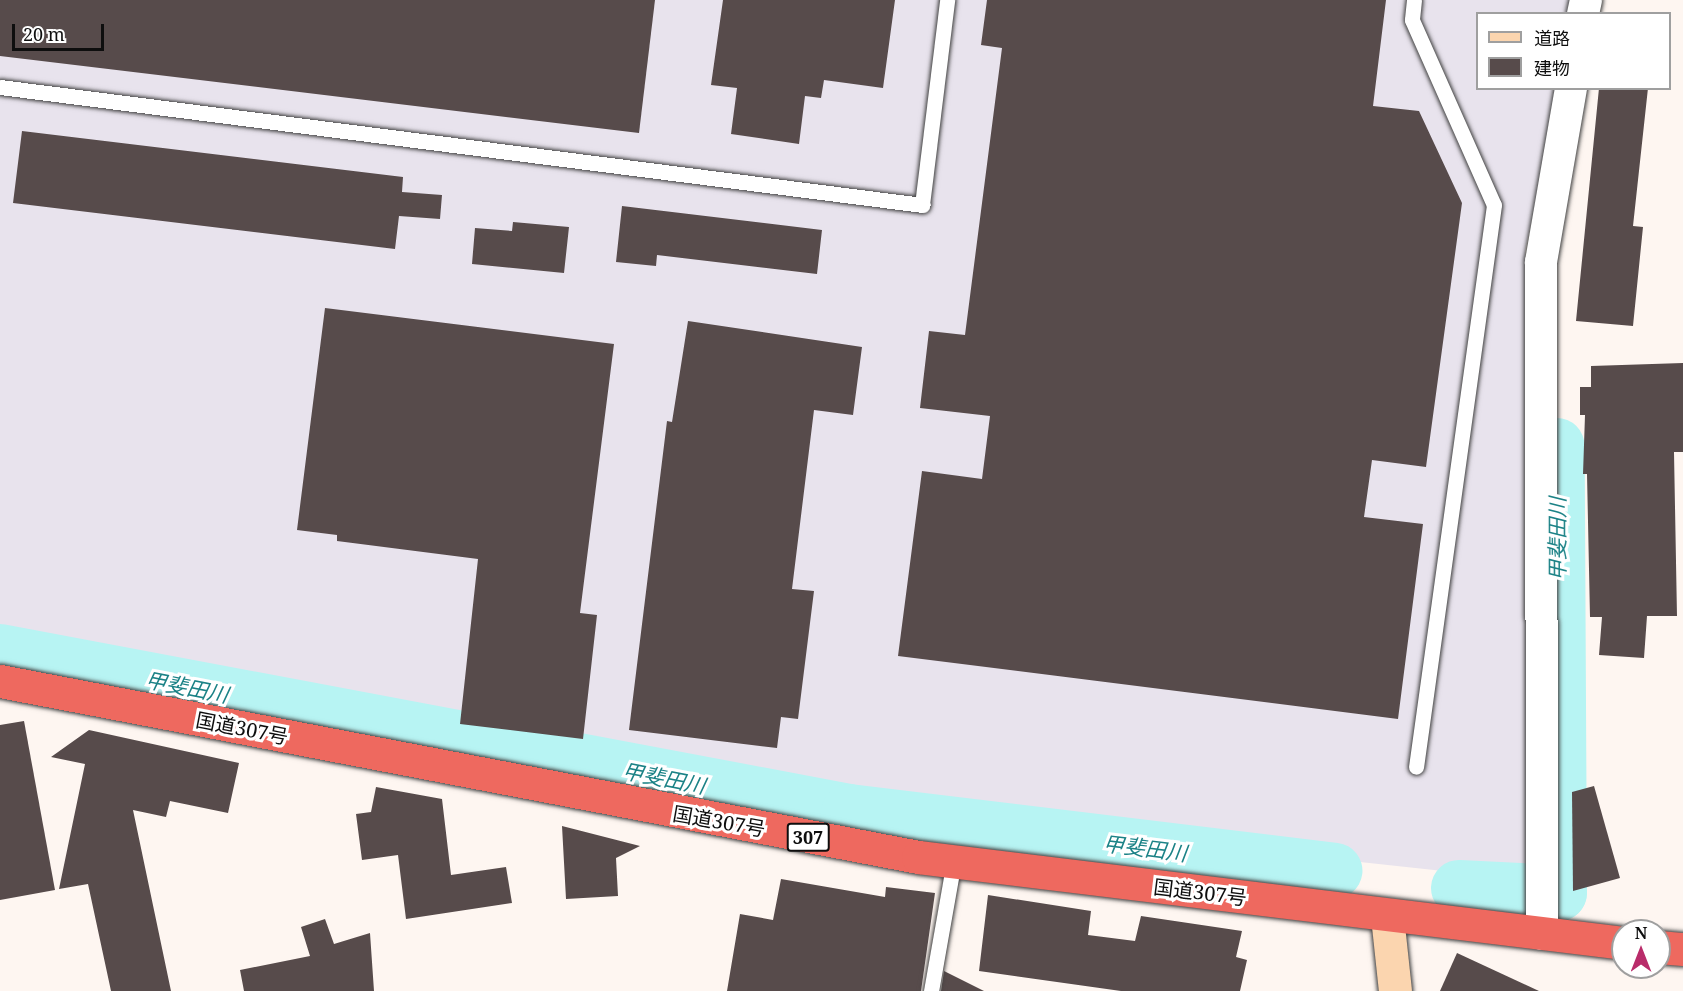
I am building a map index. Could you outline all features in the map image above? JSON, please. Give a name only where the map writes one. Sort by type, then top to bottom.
[{"type":"highway","name":"国道307号","points":[[0,681],[639,806],[954,861],[1387,916],[1542,906],[1611,938]]},
{"type":"street","points":[[1542,906],[1541,262],[1571,90]]},
{"type":"street","points":[[1387,916],[1395,991]]},
{"type":"lane","points":[[0,87],[922,205],[947,0]]},
{"type":"lane","points":[[1414,0],[1412,20],[1494,205],[1416,767]]},
{"type":"lane","points":[[931,991],[954,861]]},
{"type":"shaded area","points":[[0,0],[1580,0],[1577,12],[1476,12],[1476,90],[1561,90],[1525,250],[1532,860],[1517,879],[850,807],[0,641]]},
{"type":"building","points":[[0,0],[655,0],[639,133],[0,56]]},
{"type":"building","points":[[723,0],[895,0],[883,88],[824,80],[821,98],[805,96],[799,144],[731,134],[737,88],[711,85]]},
{"type":"building","points":[[987,0],[1386,0],[1373,106],[1419,111],[1462,203],[1426,467],[1372,460],[1364,517],[1423,524],[1398,719],[898,656],[922,471],[982,479],[990,416],[920,408],[929,331],[965,335],[1002,48],[981,45]]},
{"type":"building","points":[[1599,90],[1648,90],[1633,226],[1643,227],[1633,326],[1576,321]]},
{"type":"building","points":[[22,131],[403,177],[402,192],[442,195],[440,219],[399,216],[395,249],[13,203]]},
{"type":"building","points":[[622,206],[822,230],[817,274],[657,255],[656,266],[616,262]]},
{"type":"building","points":[[513,222],[569,227],[564,273],[472,264],[475,228],[512,231]]},
{"type":"building","points":[[325,308],[614,344],[580,613],[597,615],[583,739],[460,724],[478,559],[337,541],[337,535],[297,530]]},
{"type":"building","points":[[688,321],[862,347],[853,415],[814,410],[792,589],[814,591],[798,719],[781,717],[777,748],[629,730],[667,421],[672,422]]},
{"type":"building","points":[[1683,363],[1683,452],[1674,452],[1677,616],[1647,616],[1644,658],[1599,655],[1602,617],[1590,617],[1587,474],[1583,474],[1585,415],[1580,415],[1580,387],[1591,387],[1591,366]]},
{"type":"building","points":[[24,721],[55,890],[0,900],[0,725]]},
{"type":"building","points":[[89,730],[239,763],[228,813],[170,801],[166,817],[133,810],[171,991],[111,991],[88,884],[59,889],[85,764],[51,757]]},
{"type":"building","points":[[1594,786],[1620,878],[1573,891],[1572,792]]},
{"type":"building","points":[[376,787],[442,799],[451,875],[506,867],[512,903],[406,919],[398,855],[362,860],[356,814],[371,812]]},
{"type":"building","points":[[562,826],[640,846],[616,858],[618,896],[566,899]]},
{"type":"building","points":[[781,879],[885,897],[886,887],[935,893],[921,991],[727,991],[740,914],[773,920]]},
{"type":"building","points":[[988,895],[1091,911],[1088,935],[1135,941],[1141,916],[1242,931],[1236,957],[1247,960],[1240,991],[1121,991],[979,971]]},
{"type":"building","points":[[325,919],[334,944],[370,933],[374,991],[244,991],[240,970],[310,956],[301,927]]},
{"type":"building","points":[[1457,953],[1539,991],[1440,991]]},
{"type":"building","points":[[944,971],[984,991],[941,991]]},
{"type":"waterway","name":"甲斐田川","points":[[1459,888],[1559,893],[1557,446]]},
{"type":"waterway","name":"甲斐田川","points":[[0,652],[849,812],[1334,871]]}]
